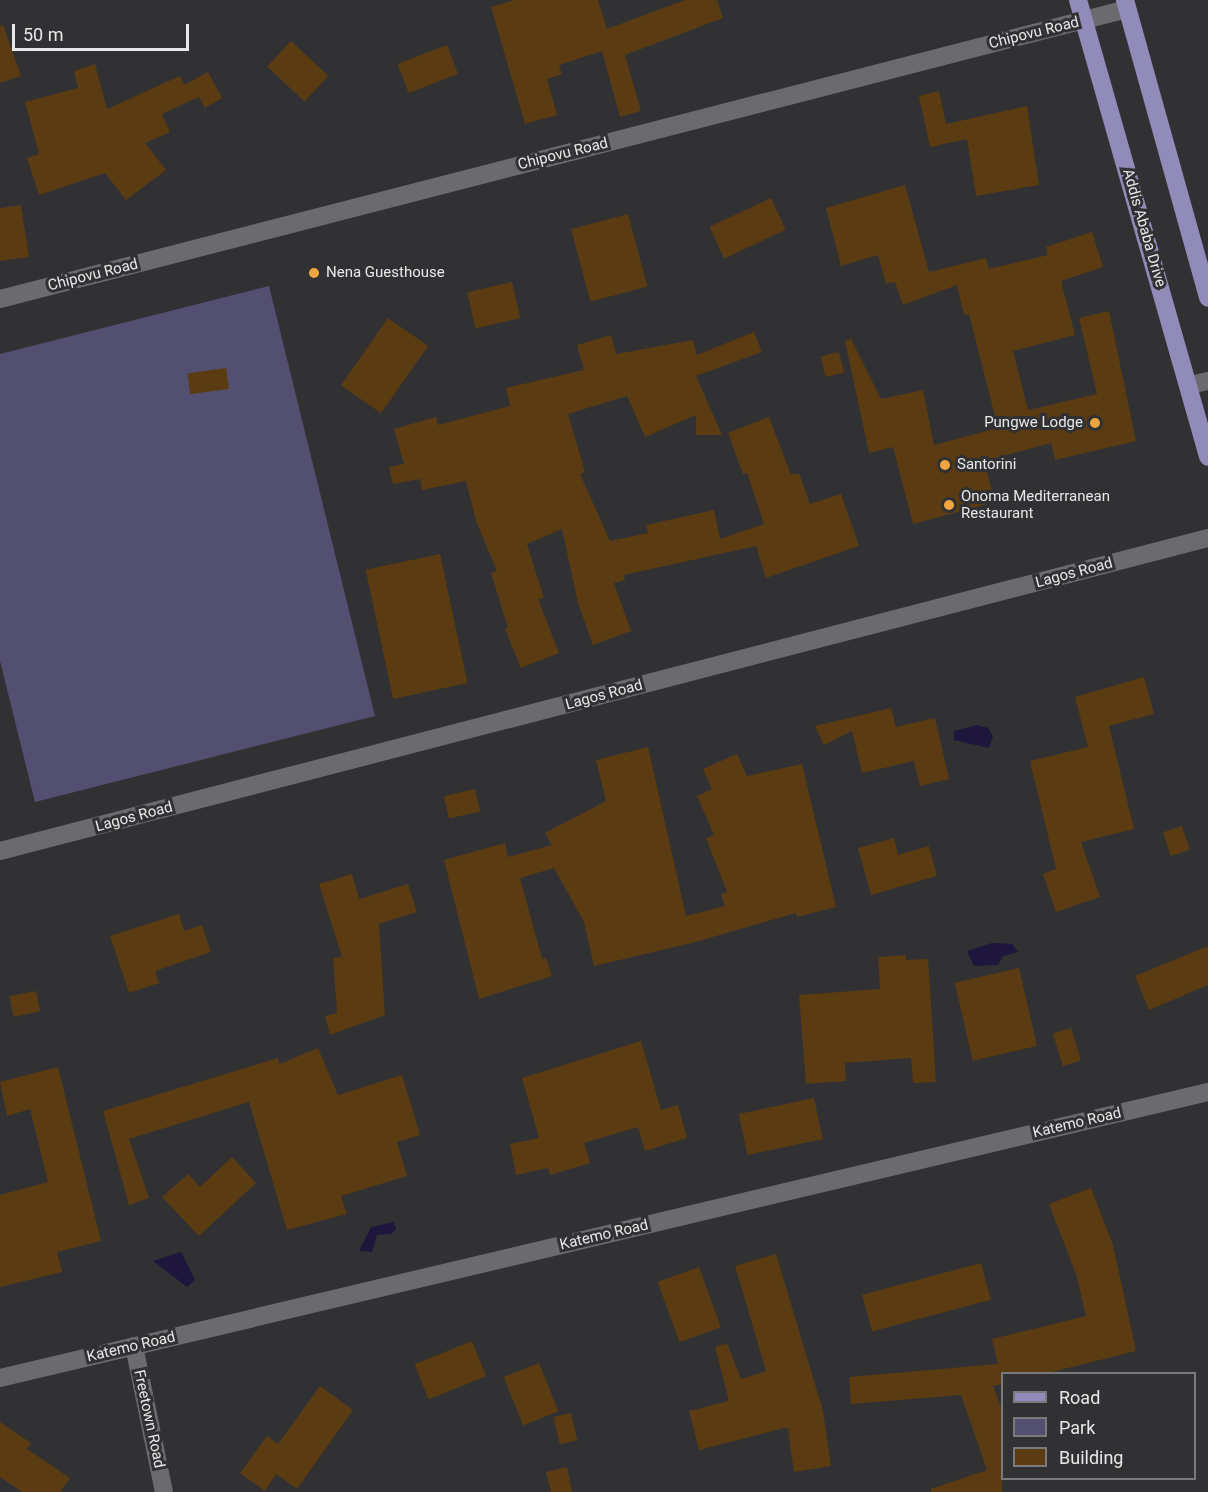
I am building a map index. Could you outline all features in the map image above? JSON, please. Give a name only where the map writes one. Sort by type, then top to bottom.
[{"type":"main road","name":"Addis Ababa Drive","points":[[1078,0],[1190,385],[1208,457]]},
{"type":"main road","points":[[1126,4],[1208,298]]},
{"type":"street","name":"Chipovu Road","points":[[0,299],[1083,20],[1126,4]]},
{"type":"street","points":[[1190,385],[1208,381]]},
{"type":"street","name":"Lagos Road","points":[[0,850],[1208,538]]},
{"type":"street","name":"Katemo Road","points":[[0,1378],[1208,1092]]},
{"type":"street","name":"Freetown Road","points":[[134,1346],[164,1492]]},
{"type":"green space","points":[[269,286],[375,716],[35,802],[0,661],[0,354]]},
{"type":"shaded area","points":[[977,725],[988,728],[993,736],[989,748],[954,740],[954,731]]},
{"type":"shaded area","points":[[992,943],[1012,944],[1018,952],[1003,956],[998,965],[974,966],[967,951]]},
{"type":"shaded area","points":[[394,1222],[396,1229],[391,1234],[377,1235],[372,1252],[359,1251],[371,1227]]},
{"type":"shaded area","points":[[181,1252],[195,1280],[187,1287],[153,1261]]},
{"type":"building","points":[[515,0],[598,0],[607,29],[685,0],[717,0],[723,18],[625,55],[641,111],[620,117],[602,51],[559,65],[562,74],[547,79],[557,115],[525,124],[491,7]]},
{"type":"building","points":[[3,25],[21,76],[0,83],[0,26]]},
{"type":"building","points":[[291,41],[328,76],[304,101],[267,67]]},
{"type":"building","points":[[447,45],[458,74],[409,93],[398,64]]},
{"type":"building","points":[[95,64],[107,109],[180,76],[185,85],[208,72],[222,98],[205,108],[199,97],[162,114],[170,132],[145,143],[166,170],[126,200],[105,173],[39,195],[27,158],[39,154],[25,102],[78,88],[74,71]]},
{"type":"building","points":[[939,91],[946,124],[1027,106],[1039,185],[976,196],[967,139],[930,147],[919,96]]},
{"type":"building","points":[[905,185],[929,272],[986,258],[989,269],[1048,255],[1046,247],[1092,232],[1103,267],[1061,281],[1075,335],[1013,351],[1028,410],[1097,394],[1079,318],[1109,311],[1136,441],[1055,460],[1051,443],[984,461],[995,502],[913,524],[893,447],[869,453],[845,341],[851,339],[881,399],[923,390],[934,445],[998,428],[969,314],[964,315],[957,285],[903,305],[895,282],[886,284],[878,255],[841,266],[826,208]]},
{"type":"building","points":[[771,198],[786,230],[724,258],[709,227]]},
{"type":"building","points":[[21,205],[29,257],[0,261],[0,208]]},
{"type":"building","points":[[628,214],[647,286],[590,302],[571,229]]},
{"type":"building","points":[[512,282],[520,318],[476,328],[467,292]]},
{"type":"building","points":[[388,318],[428,346],[381,413],[341,385]]},
{"type":"building","points":[[754,332],[762,352],[696,376],[722,435],[696,435],[696,415],[645,437],[627,396],[568,414],[585,472],[580,474],[610,541],[648,533],[646,525],[714,510],[720,539],[764,524],[747,473],[743,474],[728,433],[769,417],[791,475],[799,473],[810,504],[841,494],[859,546],[766,578],[756,546],[624,575],[625,580],[614,583],[631,631],[593,645],[578,603],[562,529],[527,544],[544,598],[538,599],[559,653],[521,668],[505,629],[508,628],[491,573],[497,571],[476,521],[466,481],[422,490],[420,479],[393,484],[389,467],[404,464],[394,429],[436,417],[438,425],[510,406],[506,388],[584,370],[577,345],[611,335],[616,354],[693,340],[697,355]]},
{"type":"building","points":[[839,352],[844,372],[826,377],[821,357]]},
{"type":"building","points":[[226,368],[229,389],[190,394],[187,373]]},
{"type":"building","points":[[440,554],[467,683],[393,699],[366,570]]},
{"type":"building","points":[[1144,677],[1154,714],[1109,726],[1134,829],[1081,842],[1100,897],[1056,912],[1043,874],[1056,869],[1030,761],[1088,747],[1075,697]]},
{"type":"building","points":[[891,708],[896,727],[935,718],[949,779],[920,786],[914,761],[862,773],[852,731],[824,745],[815,726]]},
{"type":"building","points":[[648,747],[686,916],[725,906],[721,894],[727,892],[706,838],[714,835],[697,796],[712,789],[703,769],[737,754],[747,776],[802,764],[836,907],[797,917],[796,913],[692,943],[594,966],[584,922],[554,868],[520,878],[542,959],[546,958],[552,976],[479,999],[444,860],[505,843],[508,857],[552,845],[545,833],[606,801],[596,760]]},
{"type":"building","points":[[475,789],[480,811],[449,819],[444,796]]},
{"type":"building","points":[[1182,826],[1190,850],[1171,856],[1163,832]]},
{"type":"building","points":[[894,838],[898,855],[929,846],[937,876],[871,895],[858,848]]},
{"type":"building","points":[[352,874],[359,899],[408,884],[417,912],[379,924],[385,1015],[330,1035],[325,1016],[337,1013],[333,958],[342,957],[319,884]]},
{"type":"building","points":[[179,914],[184,931],[202,925],[211,952],[155,971],[159,983],[129,993],[110,936]]},
{"type":"building","points":[[1208,946],[1208,985],[1149,1010],[1135,976]]},
{"type":"building","points":[[906,955],[906,960],[928,959],[936,1082],[913,1083],[911,1058],[845,1063],[846,1081],[806,1084],[799,995],[880,989],[878,957]]},
{"type":"building","points":[[1019,968],[1037,1046],[973,1061],[955,983]]},
{"type":"building","points":[[36,991],[40,1012],[14,1017],[9,996]]},
{"type":"building","points":[[1071,1028],[1081,1061],[1063,1066],[1053,1034]]},
{"type":"building","points":[[641,1041],[661,1110],[678,1105],[687,1138],[645,1151],[638,1127],[584,1143],[590,1163],[550,1175],[548,1168],[516,1175],[510,1144],[539,1138],[522,1078]]},
{"type":"building","points":[[318,1048],[338,1095],[402,1075],[420,1135],[397,1142],[407,1176],[341,1196],[347,1214],[287,1230],[249,1102],[129,1139],[149,1198],[129,1205],[103,1111],[278,1058],[280,1064]]},
{"type":"building","points":[[58,1067],[101,1241],[57,1252],[62,1272],[0,1287],[0,1195],[48,1182],[30,1109],[7,1116],[0,1082]]},
{"type":"building","points":[[814,1098],[823,1139],[747,1155],[739,1114]]},
{"type":"building","points":[[232,1157],[256,1183],[199,1236],[162,1197],[188,1174],[200,1187]]},
{"type":"building","points":[[1091,1188],[1113,1245],[1136,1351],[1052,1372],[1001,1372],[1001,1384],[993,1386],[1001,1407],[1002,1492],[931,1492],[931,1489],[987,1470],[961,1395],[851,1404],[849,1377],[998,1364],[992,1339],[1086,1316],[1077,1277],[1049,1204]]},
{"type":"building","points":[[776,1254],[823,1411],[831,1466],[794,1472],[788,1429],[784,1428],[699,1450],[689,1411],[729,1401],[715,1347],[727,1343],[741,1379],[766,1371],[735,1266]]},
{"type":"building","points":[[981,1263],[991,1300],[872,1332],[862,1295]]},
{"type":"building","points":[[699,1267],[721,1327],[680,1342],[658,1282]]},
{"type":"building","points":[[472,1341],[486,1376],[429,1399],[415,1364]]},
{"type":"building","points":[[539,1363],[558,1411],[523,1425],[504,1377]]},
{"type":"building","points":[[320,1386],[353,1410],[297,1489],[276,1474],[265,1491],[240,1473],[267,1436],[278,1444]]},
{"type":"building","points":[[571,1413],[577,1440],[560,1444],[553,1417]]},
{"type":"building","points":[[0,1422],[31,1443],[27,1449],[70,1478],[60,1492],[22,1492],[0,1477]]},
{"type":"building","points":[[567,1467],[572,1492],[551,1492],[546,1472]]},
{"type":"place","name":"Nena Guesthouse","points":[[314,273]]},
{"type":"place","name":"Pungwe Lodge","points":[[1095,423]]},
{"type":"place","name":"Santorini","points":[[945,465]]},
{"type":"place","name":"Onoma Mediterranean Restaurant","points":[[949,505]]}]
